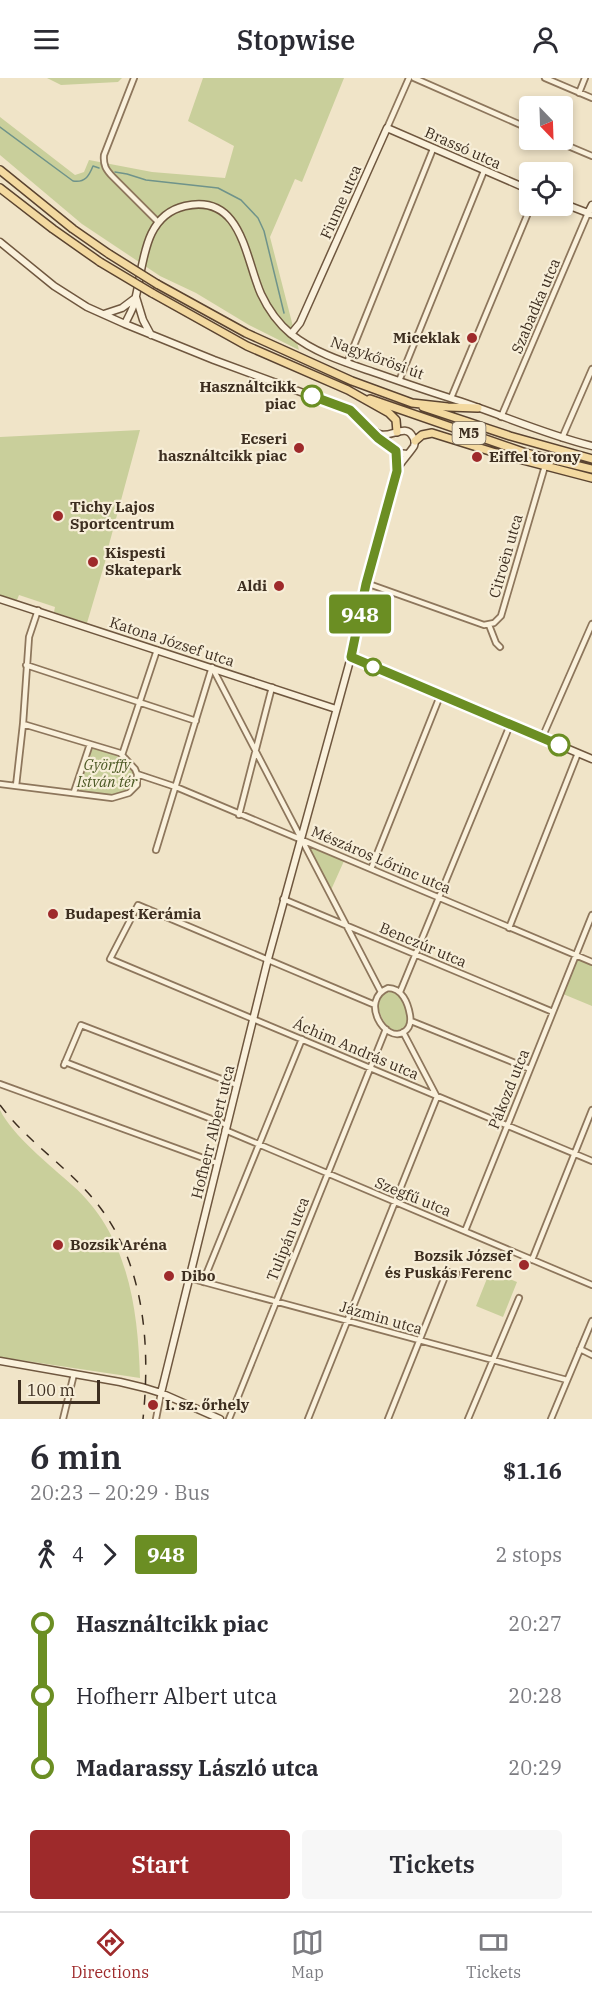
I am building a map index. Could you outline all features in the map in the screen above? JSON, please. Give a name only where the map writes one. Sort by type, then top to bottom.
[{"type":"main road","name":"M5","points":[[0,170],[73,230],[157,284],[224,322],[280,350],[412,403]]},
{"type":"main road","name":"M5","points":[[0,188],[100,262],[247,346],[397,409],[526,453],[592,469]]},
{"type":"main road","points":[[348,390],[392,415],[397,423],[396,432]]},
{"type":"main road","points":[[412,403],[478,408]]},
{"type":"main road","name":"Nagykőrösi út","points":[[412,403],[510,436],[592,459]]},
{"type":"main road","points":[[415,441],[422,435],[432,433],[592,478]]},
{"type":"street","points":[[125,324],[136,297],[148,241],[158,222],[106,171],[104,165],[104,155],[134,78]]},
{"type":"street","name":"Fiume utca","points":[[291,334],[300,323],[409,78]]},
{"type":"street","points":[[414,78],[519,124]]},
{"type":"street","points":[[545,78],[592,98]]},
{"type":"street","points":[[579,93],[585,78]]},
{"type":"street","name":"Brassó utca","points":[[387,128],[519,185]]},
{"type":"street","points":[[573,148],[592,156]]},
{"type":"street","points":[[347,363],[433,149]]},
{"type":"street","points":[[399,381],[484,171]]},
{"type":"street","name":"Nagykőrösi út","points":[[158,222],[172,211],[193,205],[210,206],[227,216],[242,235],[264,301],[291,334],[326,355],[562,438],[592,446]]},
{"type":"street","name":"Szabadka utca","points":[[501,417],[592,205]]},
{"type":"street","points":[[573,207],[590,214]]},
{"type":"street","points":[[451,398],[527,216]]},
{"type":"street","points":[[0,242],[54,286],[87,307],[152,336],[344,408],[354,413],[378,438],[394,450],[407,454],[412,449],[415,441],[409,432],[402,430],[381,435],[368,427]]},
{"type":"street","points":[[103,315],[122,308],[136,297]]},
{"type":"street","points":[[136,297],[143,320],[152,336]]},
{"type":"street","points":[[562,438],[592,369]]},
{"type":"street","points":[[394,450],[391,441],[396,432]]},
{"type":"street","name":"Hofherr Albert utca","points":[[394,450],[397,469]]},
{"type":"street","name":"Hofherr Albert utca","points":[[156,1419],[283,899],[351,657],[366,584],[397,469],[407,454]]},
{"type":"street","name":"Citroën utca","points":[[489,625],[501,616],[545,466]]},
{"type":"street","points":[[366,584],[489,625],[500,647]]},
{"type":"street","name":"Katona József utca","points":[[0,599],[336,709]]},
{"type":"street","points":[[16,786],[29,637],[38,610]]},
{"type":"street","points":[[542,738],[592,624]]},
{"type":"street","points":[[122,755],[157,650]]},
{"type":"street","points":[[351,657],[592,759]]},
{"type":"street","points":[[26,665],[196,721]]},
{"type":"street","points":[[156,850],[212,667]]},
{"type":"street","points":[[212,667],[381,992]]},
{"type":"street","points":[[239,815],[272,687]]},
{"type":"street","points":[[371,868],[440,696]]},
{"type":"street","points":[[0,784],[108,797],[121,797],[136,788],[137,774],[131,763],[122,755],[23,724]]},
{"type":"street","points":[[400,992],[510,725]]},
{"type":"street","points":[[74,792],[90,744]]},
{"type":"street","points":[[509,928],[578,753]]},
{"type":"street","name":"Mészáros Lőrinc utca","points":[[137,774],[176,787],[239,815],[300,838],[592,962]]},
{"type":"street","name":"Benczúr utca","points":[[283,899],[553,1012]]},
{"type":"street","name":"Áchim András utca","points":[[268,959],[138,905],[110,959],[592,1161]]},
{"type":"street","name":"Pákozd utca","points":[[465,1231],[592,915]]},
{"type":"street","points":[[268,959],[375,1005]]},
{"type":"street","points":[[392,988],[400,992],[408,1008],[411,1021],[408,1029],[393,1034],[378,1018],[375,998],[381,992],[392,988]]},
{"type":"street","points":[[411,1021],[530,1069]]},
{"type":"street","name":"Szegfű utca","points":[[237,1085],[81,1025],[65,1063],[226,1128],[259,1145],[395,1204],[592,1285]]},
{"type":"street","name":"Tulipán utca","points":[[229,1419],[386,1029]]},
{"type":"street","points":[[308,1419],[437,1097],[403,1032]]},
{"type":"street","points":[[203,1282],[302,1039]]},
{"type":"street","points":[[0,1084],[217,1163]]},
{"type":"street","points":[[532,1260],[592,1110]]},
{"type":"street","points":[[388,1419],[447,1272],[457,1274]]},
{"type":"street","name":"Jázmin utca","points":[[189,1278],[567,1380]]},
{"type":"street","points":[[468,1419],[519,1298]]},
{"type":"street","points":[[551,1419],[592,1322]]},
{"type":"street","points":[[580,1349],[592,1355]]},
{"type":"street","points":[[0,1361],[145,1388],[219,1419]]},
{"type":"street","points":[[63,1419],[74,1374]]},
{"type":"green space","points":[[47,78],[122,78],[118,82],[61,85]]},
{"type":"green space","points":[[203,78],[344,78],[302,182],[295,179],[270,237],[299,350],[249,325],[196,293],[160,276],[82,224],[0,155],[0,117],[75,175],[84,172],[89,160],[152,172],[225,178],[234,146],[188,121]]},
{"type":"green space","name":"Tichy Lajos Sportcentrum","points":[[140,430],[87,623],[54,612],[55,607],[19,595],[17,600],[0,595],[0,437]]},
{"type":"green space","name":"Györffy István tér","points":[[90,744],[117,752],[135,769],[136,787],[121,797],[74,792]]},
{"type":"green space","points":[[311,848],[344,861],[331,890],[310,851]]},
{"type":"green space","points":[[578,959],[592,966],[592,1006],[563,994]]},
{"type":"green space","points":[[392,991],[403,1001],[408,1016],[407,1026],[398,1031],[387,1025],[377,1005],[382,995]]},
{"type":"green space","name":"Bozsik Aréna","points":[[0,1110],[13,1130],[91,1204],[106,1226],[118,1249],[132,1299],[140,1378],[0,1357]]},
{"type":"green space","points":[[490,1271],[517,1282],[503,1317],[476,1306]]},
{"type":"waterway","points":[[0,127],[73,181],[86,178],[93,166],[99,168]]},
{"type":"waterway","points":[[115,172],[146,180],[218,188],[241,200],[258,218],[264,231],[284,313]]},
{"type":"railway","points":[[0,1105],[10,1118],[90,1195],[108,1219],[122,1245],[133,1272],[144,1330],[146,1360],[143,1419]]},
{"type":"bus line","name":"948","points":[[312,396],[354,413],[373,434],[396,451],[397,471],[366,584],[351,657],[559,745]]},
{"type":"place","name":"Miceklak","points":[[472,338]]},
{"type":"place","name":"Használtcikk piac","points":[[312,396]]},
{"type":"place","name":"Ecseri használtcikk piac","points":[[299,448]]},
{"type":"place","name":"Eiffel torony","points":[[477,457]]},
{"type":"place","name":"Tichy Lajos Sportcentrum","points":[[58,516]]},
{"type":"place","name":"Kispesti Skatepark","points":[[93,562]]},
{"type":"place","name":"Aldi","points":[[279,586]]},
{"type":"place","name":"Budapest Kerámia","points":[[53,914]]},
{"type":"place","name":"Bozsik Aréna","points":[[58,1245]]},
{"type":"place","name":"Bozsik József és Puskás Ferenc","points":[[524,1265]]},
{"type":"place","name":"Dibo","points":[[169,1276]]},
{"type":"place","name":"I. sz. őrhely","points":[[153,1405]]}]
